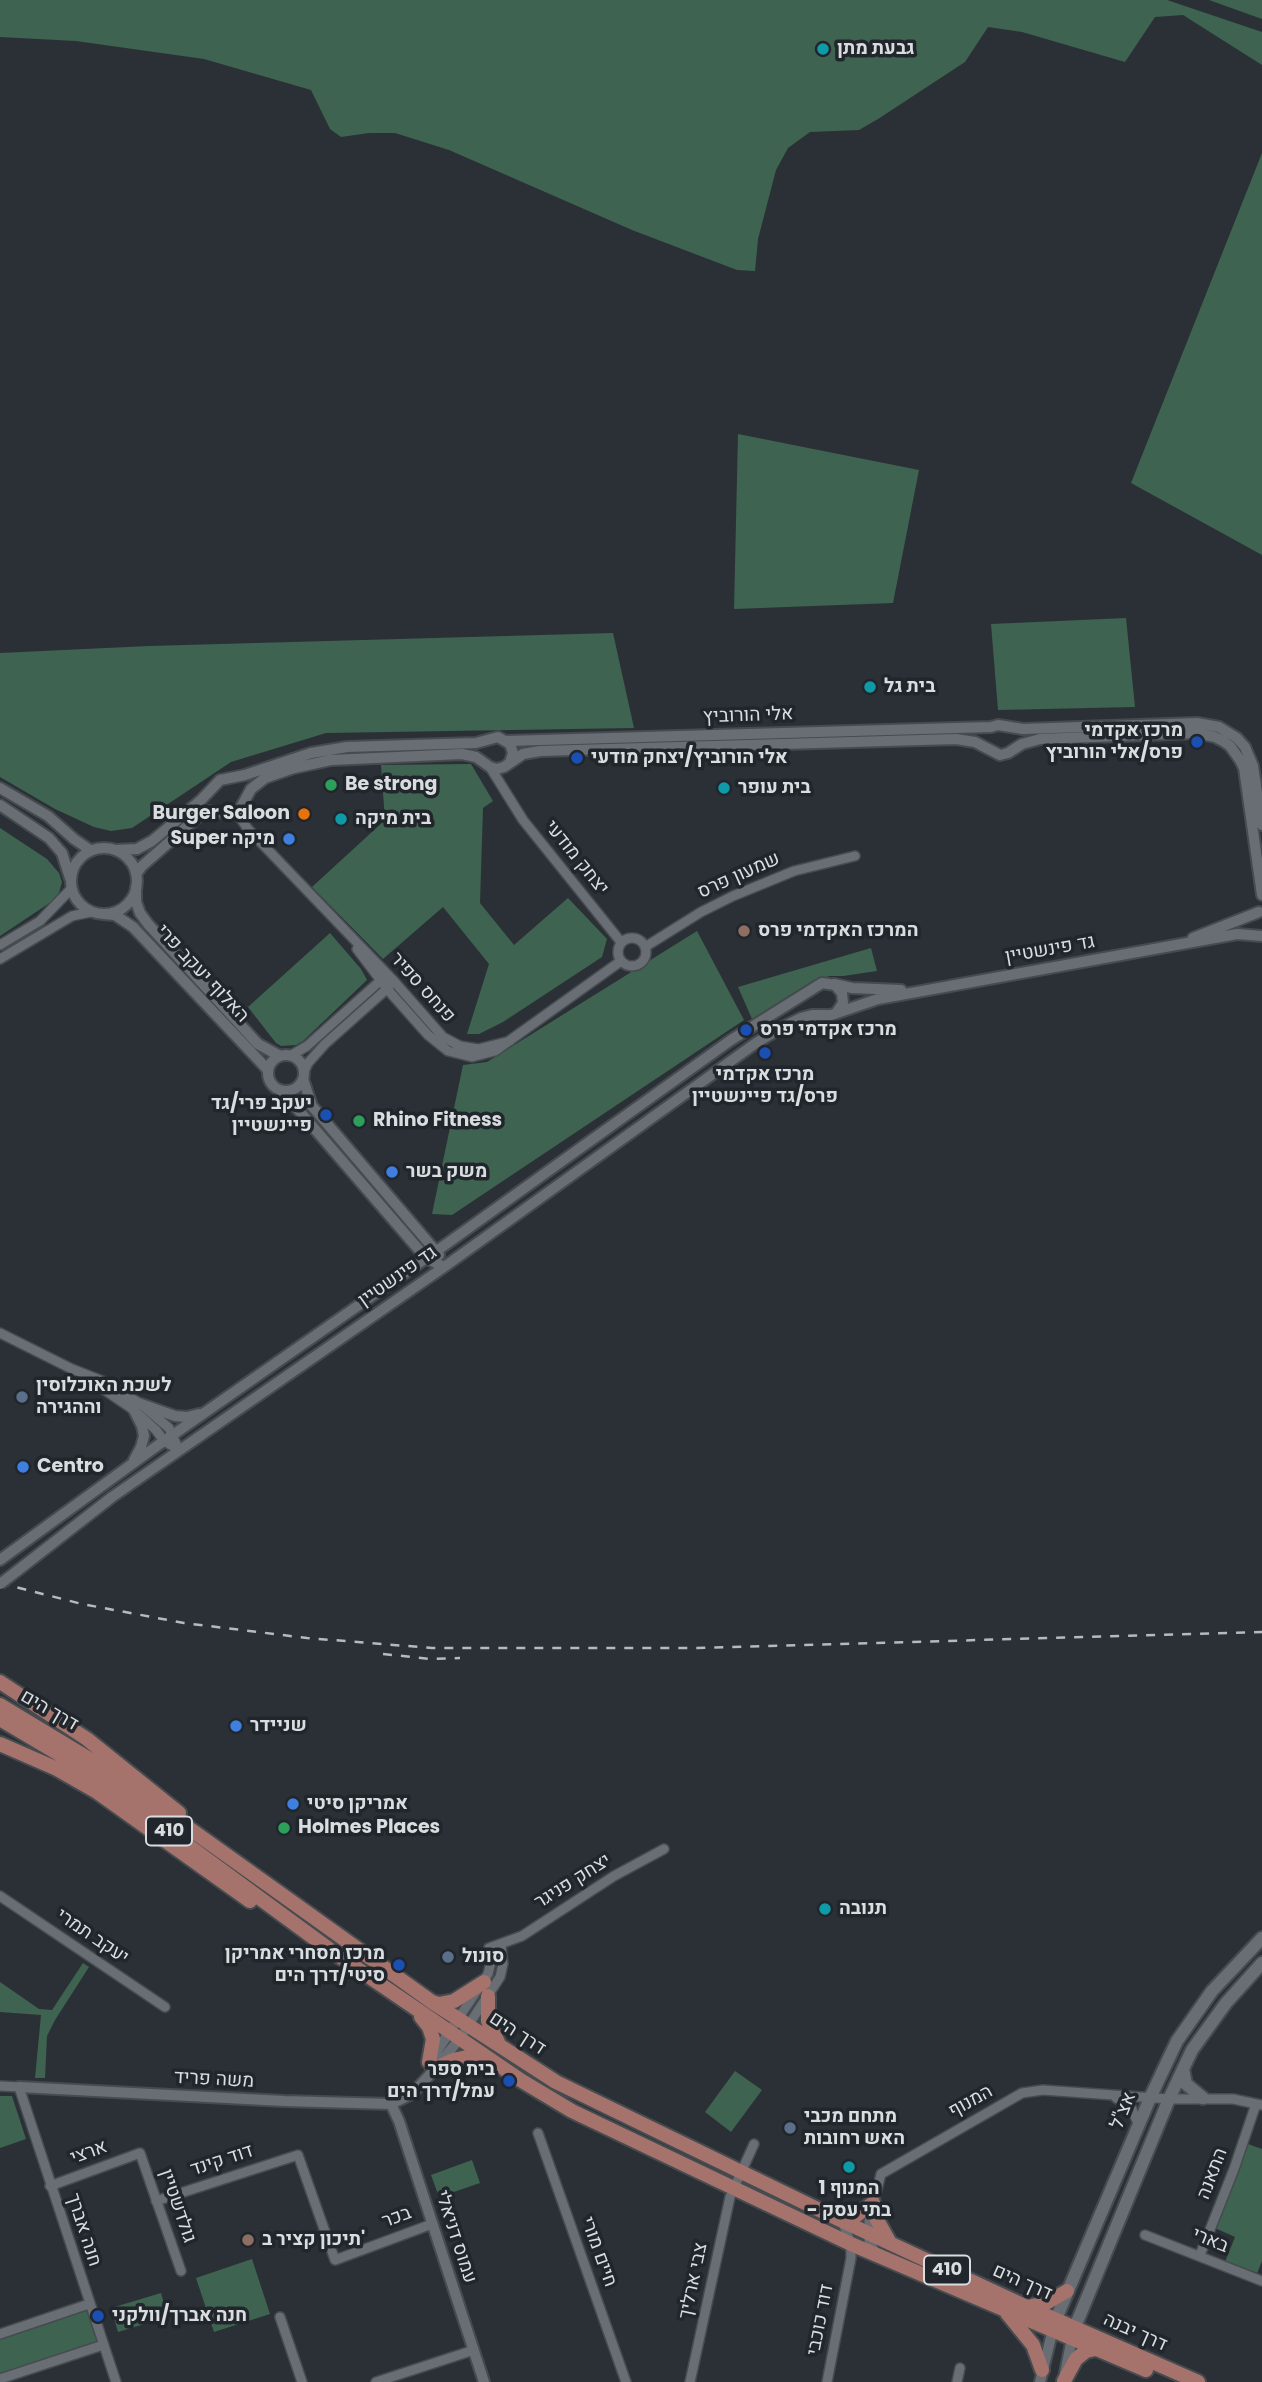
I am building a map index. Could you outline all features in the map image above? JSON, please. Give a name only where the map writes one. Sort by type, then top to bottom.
[{"type":"main road","points":[[6,1685],[88,1739],[244,1868]]},
{"type":"main road","name":"דרך הים","points":[[0,1705],[106,1769],[432,2002],[481,2054],[572,2111],[851,2244],[1006,2312],[1054,2324]]},
{"type":"main road","name":"דרך הים","points":[[0,1719],[92,1774],[333,1952],[414,2007],[504,2048],[578,2095],[1027,2307],[1054,2324]]},
{"type":"main road","points":[[0,1744],[55,1768],[97,1792],[230,1889],[333,1952]]},
{"type":"main road","name":"אצ\"ל","points":[[1054,2324],[1177,2041],[1194,2014],[1235,1965],[1262,1938]]},
{"type":"main road","name":"אצ\"ל","points":[[1073,2333],[1183,2069],[1208,2025],[1262,1963]]},
{"type":"main road","points":[[432,2002],[439,2004],[454,2001],[486,1989],[490,2027],[504,2048]]},
{"type":"main road","points":[[414,2007],[430,2030],[433,2065],[481,2054]]},
{"type":"main road","points":[[1183,2069],[1186,2084],[1203,2098]]},
{"type":"main road","points":[[840,2220],[857,2215],[873,2203],[879,2226],[890,2243]]},
{"type":"main road","points":[[1027,2307],[1046,2303],[1067,2291]]},
{"type":"main road","points":[[1006,2312],[1033,2345],[1041,2376]]},
{"type":"main road","name":"דרך יבנה","points":[[1054,2324],[1198,2382]]},
{"type":"main road","name":"דרך יבנה","points":[[1073,2333],[1095,2349],[1177,2382]]},
{"type":"main road","points":[[1064,2381],[1076,2359],[1086,2351],[1095,2349]]},
{"type":"street","points":[[1262,825],[1254,766],[1250,756],[1237,738],[1219,727],[1197,723],[1023,729],[1000,724],[991,727],[985,737],[988,750],[1000,755],[1031,740],[1053,738],[1196,733],[1223,741],[1236,752],[1244,768],[1262,895]]},
{"type":"street","name":"אלי הורוביץ","points":[[506,741],[991,727]]},
{"type":"street","points":[[1009,728],[1015,738],[1013,748]]},
{"type":"street","points":[[0,946],[40,921],[71,885],[74,866],[90,850],[137,849],[152,841],[210,792],[216,783],[291,758],[330,749],[476,743],[498,737],[506,741],[513,752],[503,778],[506,793]]},
{"type":"street","points":[[486,764],[481,751],[489,740]]},
{"type":"street","name":"אלי הורוביץ","points":[[508,764],[523,754],[540,751],[928,740],[965,740],[975,742],[988,750]]},
{"type":"street","points":[[136,874],[196,817],[205,812],[236,812],[250,789],[265,778],[294,768],[331,760],[455,753],[470,755],[500,769],[508,764]]},
{"type":"street","name":"יצחק מודעי","points":[[486,764],[523,820],[621,942]]},
{"type":"street","points":[[230,780],[239,785],[244,800]]},
{"type":"street","points":[[0,788],[47,816],[90,850]]},
{"type":"street","points":[[210,792],[210,803],[218,812]]},
{"type":"street","points":[[0,805],[49,838],[62,853],[79,903],[91,912]]},
{"type":"street","name":"פנחס ספיר","points":[[236,812],[248,829],[392,979],[437,1031],[451,1042],[478,1049],[510,1041]]},
{"type":"street","points":[[0,959],[72,916],[91,912],[103,914],[125,907],[134,894],[136,874],[129,860],[116,850]]},
{"type":"street","name":"שמעון פרס","points":[[645,947],[701,912],[733,896],[794,871],[855,856]]},
{"type":"street","name":"האלוף יעקב פרי","points":[[136,887],[136,902],[148,924],[258,1044],[285,1056]]},
{"type":"street","points":[[1260,910],[1256,921],[1262,934]]},
{"type":"street","name":"גד פינשטיין","points":[[1178,945],[1260,910]]},
{"type":"street","name":"האלוף יעקב פרי","points":[[103,914],[115,915],[133,927],[268,1070]]},
{"type":"street","name":"פנחס ספיר","points":[[340,926],[380,981],[428,1035],[448,1051],[464,1056],[481,1056],[510,1041]]},
{"type":"street","name":"גד פינשטיין","points":[[837,1012],[867,1001],[1237,934],[1262,934]]},
{"type":"street","points":[[630,938],[635,938],[645,947],[645,957],[641,962],[630,966],[621,961],[617,953],[621,942],[630,938]]},
{"type":"street","points":[[510,1041],[621,961]]},
{"type":"street","points":[[282,1091],[298,1088],[313,1057],[388,990],[392,979],[380,981],[307,1046],[272,1061],[268,1070],[269,1081],[282,1091],[426,1258],[444,1267]]},
{"type":"street","points":[[831,983],[839,989],[843,998],[837,1012],[823,1015],[814,1009],[812,993],[822,984],[831,983]]},
{"type":"street","name":"גד פינשטיין","points":[[831,983],[865,989],[928,990]]},
{"type":"street","name":"גד פינשטיין","points":[[0,1560],[731,1040],[815,989]]},
{"type":"street","name":"גד פינשטיין","points":[[0,1584],[112,1497],[444,1267],[756,1043],[791,1022],[812,1015],[823,1015]]},
{"type":"street","points":[[285,1056],[299,1061],[312,1106],[437,1251],[444,1267]]},
{"type":"street","points":[[414,1224],[425,1233],[439,1238],[470,1227]]},
{"type":"street","points":[[408,1236],[414,1254],[411,1269]]},
{"type":"street","points":[[0,1333],[72,1369],[105,1382],[165,1424],[169,1438],[179,1450]]},
{"type":"street","points":[[138,1407],[181,1416],[194,1416],[205,1412]]},
{"type":"street","points":[[130,1465],[139,1453],[144,1436],[138,1407]]},
{"type":"street","name":"יצחק פניגר","points":[[459,2028],[486,1989],[491,1962],[489,1948],[501,1946],[522,1936],[614,1876],[664,1849]]},
{"type":"street","name":"יעקב תמרי","points":[[0,1896],[165,2007]]},
{"type":"street","name":"יצחק פניגר","points":[[459,2028],[503,1969],[501,1946]]},
{"type":"street","name":"משה פריד","points":[[0,2086],[272,2101],[391,2104],[416,2090],[459,2028]]},
{"type":"street","name":"חנה אברך","points":[[19,2087],[116,2382]]},
{"type":"street","points":[[400,2121],[406,2102],[416,2090]]},
{"type":"street","name":"המנוף","points":[[878,2255],[868,2232],[881,2174],[1023,2094],[1044,2090],[1169,2099],[1233,2099],[1259,2105]]},
{"type":"street","points":[[1112,2095],[1131,2107],[1139,2127]]},
{"type":"street","name":"עמוס דניאלי","points":[[391,2104],[400,2121],[484,2382]]},
{"type":"street","name":"התאנה","points":[[1200,2255],[1259,2105]]},
{"type":"street","name":"חיים מורי","points":[[538,2133],[626,2382]]},
{"type":"street","name":"צבי ארליך","points":[[690,2382],[733,2188],[754,2144]]},
{"type":"street","name":"ארצי","points":[[50,2186],[140,2153]]},
{"type":"street","name":"גולדשטיין","points":[[140,2153],[181,2271]]},
{"type":"street","name":"דוד קינד","points":[[156,2201],[298,2155],[335,2260]]},
{"type":"street","name":"דוד כוכבי","points":[[827,2382],[850,2264],[851,2244],[840,2220]]},
{"type":"street","name":"בכר","points":[[335,2260],[432,2224]]},
{"type":"street","name":"בארי","points":[[1145,2235],[1262,2281]]},
{"type":"street","name":"דוד כוכבי","points":[[850,2264],[861,2257],[878,2255]]},
{"type":"street","points":[[0,2334],[89,2304]]},
{"type":"street","points":[[280,2317],[302,2382]]},
{"type":"street","points":[[1041,2376],[1054,2324]]},
{"type":"street","points":[[1064,2381],[1073,2333]]},
{"type":"street","points":[[0,2379],[103,2344]]},
{"type":"street","points":[[376,2382],[474,2350]]},
{"type":"street","points":[[957,2382],[960,2368]]},
{"type":"green space","points":[[0,0],[1167,0],[1262,32],[1262,65],[1183,15],[1155,17],[1125,62],[1022,32],[988,27],[965,62],[878,119],[859,130],[810,132],[788,148],[776,170],[758,239],[755,271],[737,270],[632,230],[449,150],[395,133],[341,137],[330,129],[311,90],[204,59],[76,41],[0,37]]},
{"type":"green space","points":[[1209,0],[1262,0],[1262,19]]},
{"type":"green space","points":[[1262,153],[1262,555],[1131,483]]},
{"type":"green space","points":[[738,434],[919,470],[893,603],[734,609]]},
{"type":"green space","points":[[1126,618],[1135,707],[998,710],[991,624]]},
{"type":"green space","points":[[613,633],[634,728],[326,733],[231,762],[132,828],[111,831],[94,827],[55,809],[0,777],[0,653],[149,646]]},
{"type":"green space","points":[[471,764],[493,801],[483,808],[480,903],[514,945],[568,898],[607,939],[602,957],[503,1022],[479,1034],[467,1034],[489,964],[443,907],[383,959],[312,887],[385,820],[381,765]]},
{"type":"green space","points":[[0,828],[47,859],[59,873],[62,882],[54,900],[0,936]]},
{"type":"green space","points":[[697,931],[744,1020],[452,1215],[432,1214],[463,1065],[487,1062]]},
{"type":"green space","points":[[330,933],[367,980],[303,1041],[296,1045],[281,1046],[248,1007]]},
{"type":"green space","points":[[871,948],[877,971],[814,980],[752,1019],[738,987]]},
{"type":"green space","points":[[83,1963],[89,1967],[47,2036],[45,2078],[35,2078],[41,2015],[0,2012],[0,1982],[39,2009],[52,2010]]},
{"type":"green space","points":[[735,2071],[762,2090],[731,2132],[705,2112]]},
{"type":"green space","points":[[0,2096],[12,2096],[26,2139],[0,2148]]},
{"type":"green space","points":[[1248,2144],[1262,2149],[1262,2261],[1256,2276],[1225,2262],[1235,2237],[1215,2228]]},
{"type":"green space","points":[[472,2160],[480,2183],[439,2197],[431,2175]]},
{"type":"green space","points":[[252,2259],[270,2314],[214,2332],[196,2278]]},
{"type":"green space","points":[[161,2293],[168,2317],[118,2332],[111,2308]]},
{"type":"green space","points":[[87,2310],[98,2343],[0,2375],[0,2339]]},
{"type":"railway","points":[[0,1583],[82,1604],[184,1623],[307,1638],[432,1648],[697,1648],[1262,1632]]},
{"type":"railway","points":[[383,1654],[431,1659],[460,1658]]},
{"type":"place","name":"גבעת מתן","points":[[823,49]]},
{"type":"place","name":"בית גל","points":[[870,687]]},
{"type":"place","name":"מרכז אקדמי פרס/אלי הורוביץ","points":[[1197,742]]},
{"type":"place","name":"אלי הורוביץ/יצחק מודעי","points":[[577,758]]},
{"type":"place","name":"Be strong","points":[[331,785]]},
{"type":"place","name":"בית עופר","points":[[724,788]]},
{"type":"place","name":"Burger Saloon","points":[[304,814]]},
{"type":"place","name":"בית מיקה","points":[[341,819]]},
{"type":"place","name":"Super מיקה","points":[[289,839]]},
{"type":"place","name":"המרכז האקדמי פרס","points":[[744,931]]},
{"type":"place","name":"מרכז אקדמי פרס","points":[[746,1030]]},
{"type":"place","name":"מרכז אקדמי פרס/גד פיינשטיין","points":[[765,1053]]},
{"type":"place","name":"יעקב פרי/גד פיינשטיין","points":[[326,1115]]},
{"type":"place","name":"Rhino Fitness","points":[[359,1121]]},
{"type":"place","name":"משק בשר","points":[[392,1172]]},
{"type":"place","name":"לשכת האוכלוסין וההגירה","points":[[22,1397]]},
{"type":"place","name":"Centro","points":[[23,1467]]},
{"type":"place","name":"שניידר","points":[[236,1726]]},
{"type":"place","name":"אמריקן סיטי","points":[[293,1804]]},
{"type":"place","name":"Holmes Places","points":[[284,1828]]},
{"type":"place","name":"תנובה","points":[[825,1909]]},
{"type":"place","name":"סונול","points":[[448,1957]]},
{"type":"place","name":"מרכז מסחרי אמריקן סיטי/דרך הים","points":[[399,1965]]},
{"type":"place","name":"בית ספר עמל/דרך הים","points":[[509,2081]]},
{"type":"place","name":"מתחם מכבי האש רחובות","points":[[790,2128]]},
{"type":"place","name":"המנוף 1 - בתי עסק","points":[[849,2167]]},
{"type":"place","name":"תיכון קציר ב'","points":[[248,2240]]},
{"type":"place","name":"חנה אברך/וולקני","points":[[98,2316]]}]
